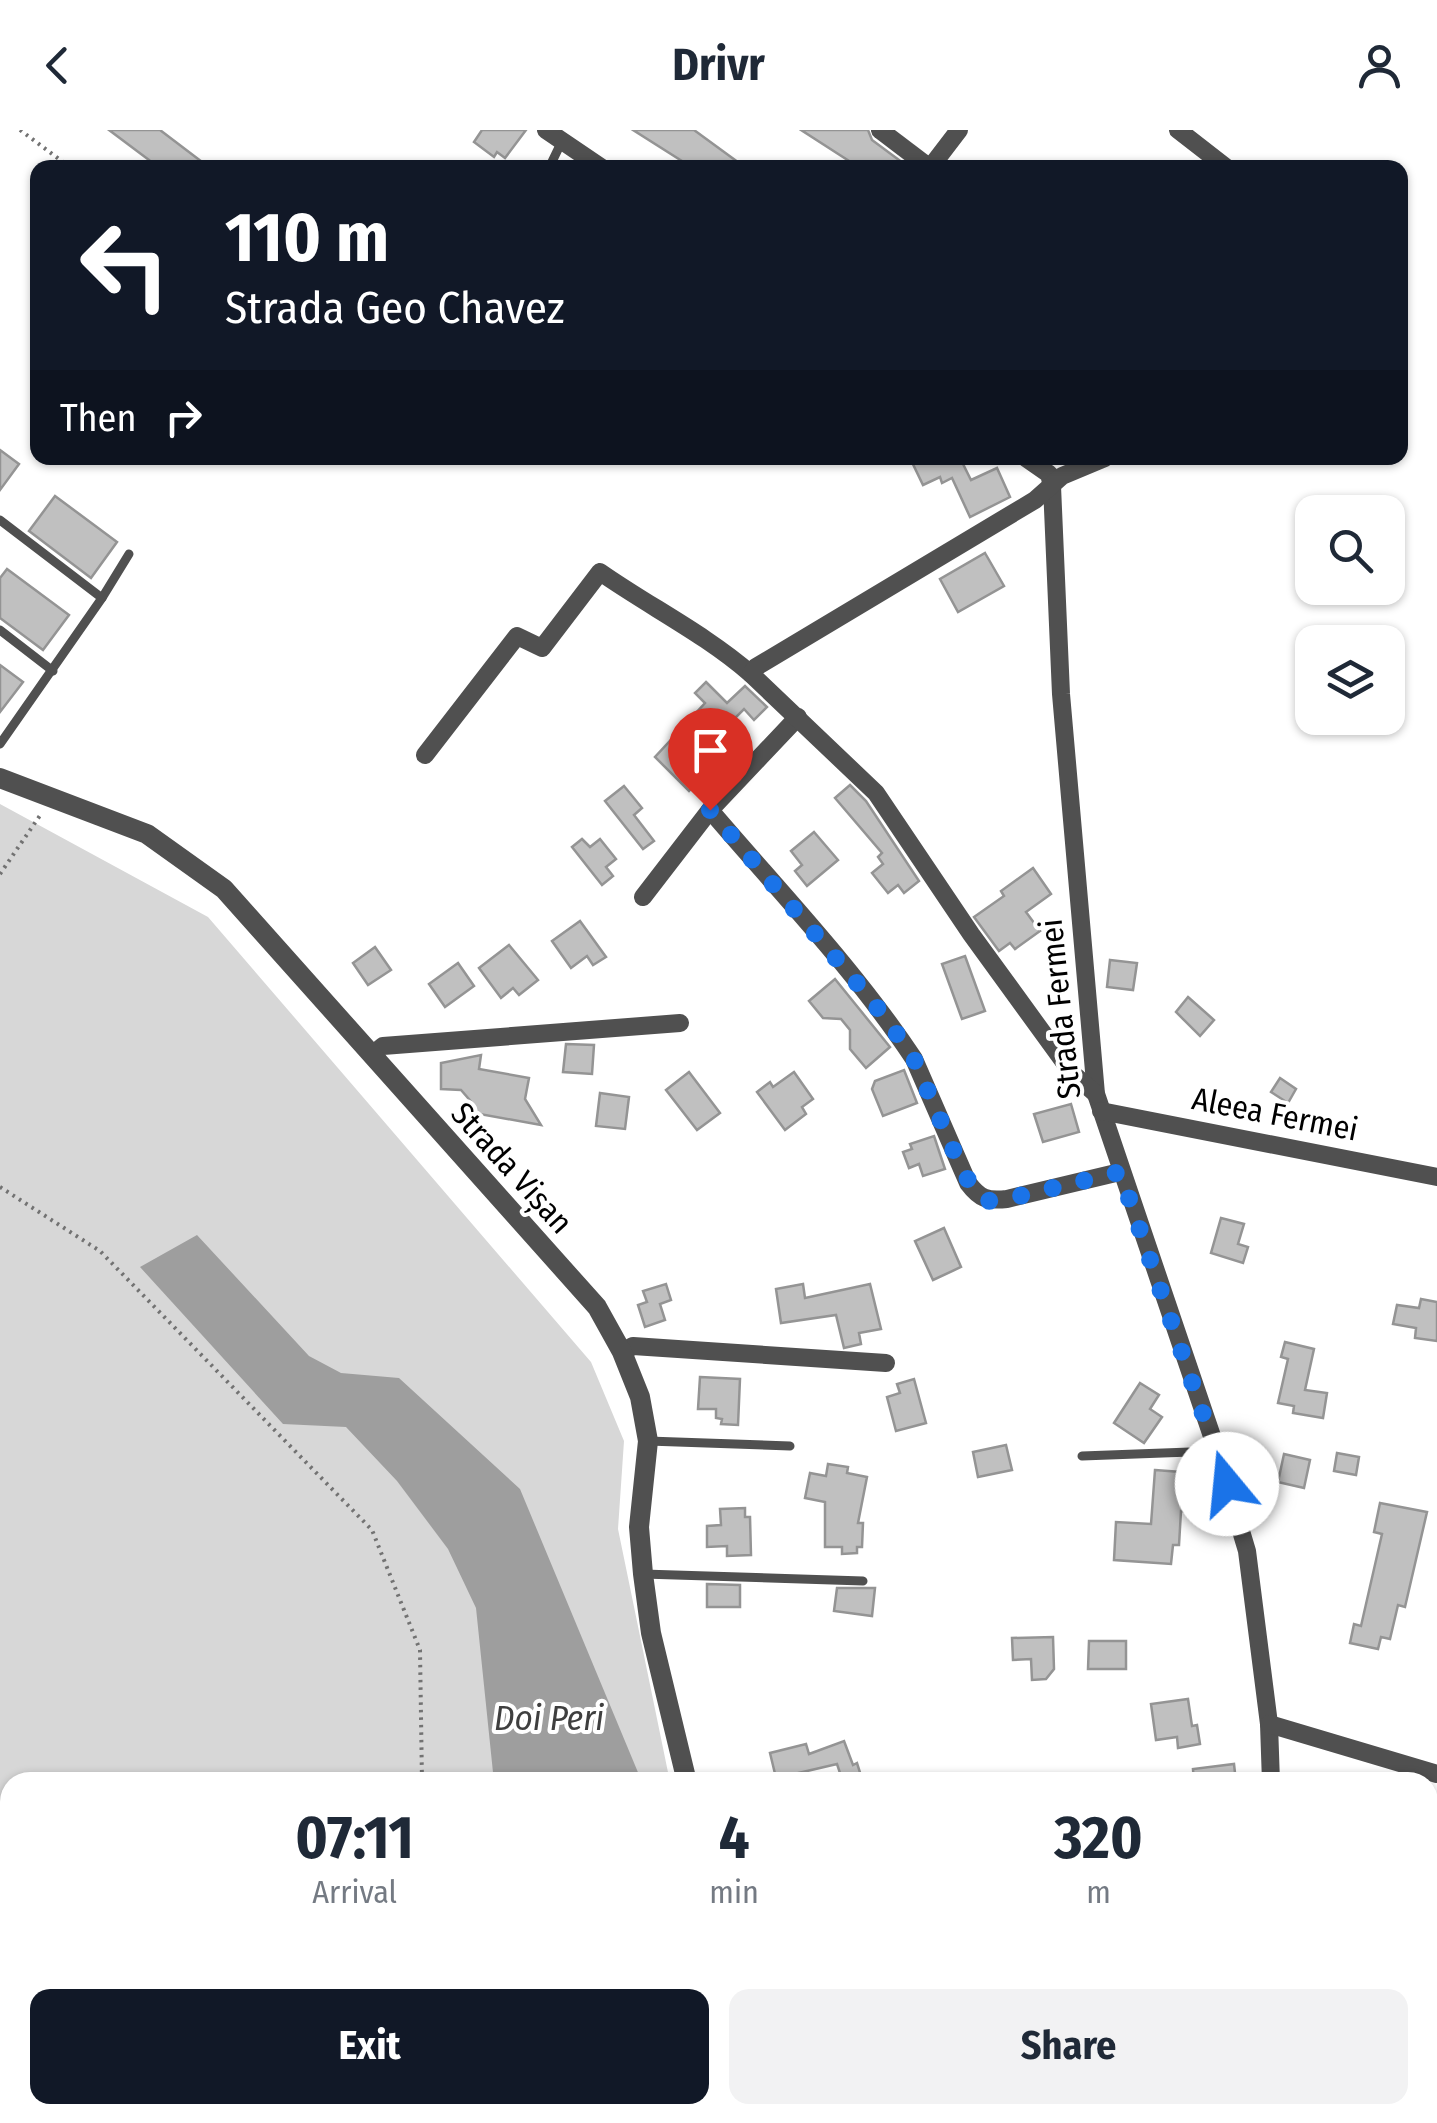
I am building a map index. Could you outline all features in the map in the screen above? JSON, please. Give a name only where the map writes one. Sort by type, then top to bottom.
[{"type":"street","points":[[880,130],[919,160]]},
{"type":"street","points":[[936,160],[959,130]]},
{"type":"street","points":[[1178,130],[1217,160]]},
{"type":"street","points":[[554,136],[590,160]]},
{"type":"street","points":[[1036,465],[1049,474],[1052,486]]},
{"type":"street","points":[[751,674],[756,667],[1035,500],[1062,476],[1088,465]]},
{"type":"street","name":"Strada Fermei","points":[[1052,486],[1061,694],[1098,1102],[1217,1451],[1247,1551],[1269,1724],[1271,1772]]},
{"type":"street","points":[[425,755],[517,636],[542,648],[600,572],[652,608],[721,647],[876,793],[971,934],[1072,1073],[1098,1102]]},
{"type":"street","points":[[643,897],[710,810],[798,717]]},
{"type":"street","name":"Strada Vișan","points":[[0,778],[147,834],[224,889],[597,1307],[622,1352],[640,1397],[648,1440],[639,1528],[643,1574],[651,1633],[685,1772]]},
{"type":"street","points":[[710,810],[902,1041],[978,1196],[988,1201],[1007,1199],[1120,1172]]},
{"type":"street","points":[[372,1056],[384,1046],[680,1023]]},
{"type":"street","name":"Aleea Fermei","points":[[1098,1102],[1437,1176]]},
{"type":"street","points":[[622,1352],[632,1346],[886,1363]]},
{"type":"street","points":[[1269,1724],[1430,1772]]},
{"type":"lane","points":[[0,520],[102,598]]},
{"type":"lane","points":[[0,742],[53,671],[129,554]]},
{"type":"lane","points":[[0,630],[53,671]]},
{"type":"lane","points":[[648,1440],[790,1446]]},
{"type":"lane","points":[[1082,1456],[1217,1451]]},
{"type":"lane","points":[[643,1574],[863,1581]]},
{"type":"path","points":[[20,130],[61,160]]},
{"type":"path","points":[[0,874],[52,798]]},
{"type":"path","points":[[0,1187],[100,1251],[372,1530],[420,1650],[422,1772]]},
{"type":"shaded area","points":[[0,804],[208,917],[591,1362],[624,1441],[618,1529],[668,1772],[0,1772]]},
{"type":"water","name":"Doi Peri","points":[[197,1235],[309,1356],[341,1373],[399,1378],[520,1489],[638,1772],[493,1772],[476,1608],[448,1549],[397,1481],[346,1427],[283,1424],[140,1267]]},
{"type":"building","points":[[109,130],[160,130],[199,160],[149,160]]},
{"type":"building","points":[[482,130],[526,130],[505,158],[497,152],[494,157],[474,142]]},
{"type":"building","points":[[633,130],[694,130],[735,160],[680,160]]},
{"type":"building","points":[[801,130],[868,130],[872,140],[899,160],[848,160]]},
{"type":"building","points":[[0,450],[19,464],[0,490]]},
{"type":"building","points":[[913,465],[964,465],[971,480],[997,468],[1010,497],[970,517],[952,478],[942,483],[940,477],[923,485]]},
{"type":"building","points":[[55,496],[117,542],[91,578],[29,531]]},
{"type":"building","points":[[985,553],[1004,586],[958,612],[940,579]]},
{"type":"building","points":[[7,569],[69,615],[43,650],[0,618],[0,578]]},
{"type":"building","points":[[0,665],[23,682],[0,712]]},
{"type":"building","points":[[706,682],[727,703],[745,686],[767,707],[754,720],[744,709],[704,749],[721,766],[708,780],[703,776],[689,791],[655,757],[705,703],[695,693]]},
{"type":"building","points":[[850,785],[866,801],[919,881],[904,893],[898,885],[888,893],[872,873],[883,864],[878,857],[882,853],[835,798]]},
{"type":"building","points":[[624,786],[642,808],[634,815],[654,841],[643,849],[605,801]]},
{"type":"building","points":[[814,832],[838,860],[807,886],[795,871],[802,865],[791,851]]},
{"type":"building","points":[[582,839],[590,847],[600,839],[616,859],[606,867],[613,876],[602,885],[572,847]]},
{"type":"building","points":[[1033,868],[1051,894],[1026,912],[1040,931],[1015,949],[1010,943],[999,951],[974,917],[1004,896],[1001,891]]},
{"type":"building","points":[[580,921],[606,957],[593,965],[587,956],[571,968],[552,941]]},
{"type":"building","points":[[509,945],[538,980],[519,995],[513,988],[501,998],[479,968]]},
{"type":"building","points":[[375,947],[391,970],[368,985],[353,963]]},
{"type":"building","points":[[965,956],[985,1011],[962,1019],[942,964]]},
{"type":"building","points":[[1110,960],[1137,963],[1133,990],[1107,987]]},
{"type":"building","points":[[458,963],[474,986],[445,1007],[429,984]]},
{"type":"building","points":[[835,979],[890,1047],[866,1068],[850,1049],[850,1030],[841,1019],[823,1018],[809,1001]]},
{"type":"building","points":[[1188,997],[1214,1020],[1200,1036],[1176,1012]]},
{"type":"building","points":[[566,1044],[594,1045],[592,1074],[563,1072]]},
{"type":"building","points":[[481,1055],[479,1069],[529,1078],[525,1099],[541,1125],[474,1113],[474,1105],[461,1090],[441,1089],[441,1063]]},
{"type":"building","points":[[904,1070],[917,1103],[883,1116],[872,1089],[875,1081]]},
{"type":"building","points":[[689,1072],[720,1113],[697,1130],[666,1090]]},
{"type":"building","points":[[794,1072],[813,1099],[802,1107],[806,1114],[785,1130],[757,1092],[770,1082],[773,1087]]},
{"type":"building","points":[[1280,1078],[1296,1089],[1288,1103],[1271,1092]]},
{"type":"building","points":[[600,1093],[629,1097],[625,1129],[596,1126]]},
{"type":"building","points":[[1071,1104],[1079,1132],[1043,1142],[1034,1114]]},
{"type":"building","points":[[934,1136],[945,1169],[923,1176],[919,1164],[909,1168],[903,1152],[912,1149],[910,1144]]},
{"type":"building","points":[[1221,1218],[1244,1224],[1238,1244],[1248,1247],[1243,1263],[1211,1253]]},
{"type":"building","points":[[944,1228],[961,1267],[933,1280],[915,1241]]},
{"type":"building","points":[[666,1284],[671,1300],[660,1304],[665,1320],[645,1327],[638,1305],[647,1302],[643,1291]]},
{"type":"building","points":[[803,1284],[805,1298],[870,1284],[881,1329],[859,1333],[861,1344],[844,1348],[836,1315],[781,1323],[776,1289]]},
{"type":"building","points":[[1421,1299],[1437,1302],[1437,1341],[1415,1338],[1416,1328],[1393,1324],[1397,1305],[1419,1308]]},
{"type":"building","points":[[1285,1342],[1314,1349],[1305,1390],[1327,1393],[1323,1418],[1293,1413],[1294,1406],[1278,1403],[1288,1359],[1281,1357]]},
{"type":"building","points":[[700,1377],[740,1379],[738,1425],[721,1424],[716,1409],[698,1409]]},
{"type":"building","points":[[914,1379],[926,1423],[896,1431],[887,1397],[900,1393],[897,1384]]},
{"type":"building","points":[[1140,1383],[1159,1395],[1150,1409],[1162,1417],[1144,1443],[1114,1423]]},
{"type":"building","points":[[1006,1445],[1012,1470],[978,1477],[973,1452]]},
{"type":"building","points":[[1337,1453],[1359,1457],[1356,1475],[1334,1471]]},
{"type":"building","points":[[1284,1454],[1310,1460],[1304,1488],[1278,1482]]},
{"type":"building","points":[[828,1464],[848,1467],[847,1473],[867,1477],[858,1523],[863,1523],[862,1547],[857,1547],[857,1553],[842,1554],[842,1547],[825,1547],[825,1502],[805,1498],[810,1473],[826,1476]]},
{"type":"building","points":[[1155,1470],[1194,1473],[1190,1512],[1181,1511],[1179,1545],[1173,1545],[1171,1564],[1114,1560],[1116,1522],[1151,1524]]},
{"type":"building","points":[[1380,1503],[1427,1512],[1405,1607],[1398,1605],[1390,1639],[1381,1637],[1378,1649],[1350,1643],[1354,1624],[1361,1626],[1382,1534],[1374,1532]]},
{"type":"building","points":[[745,1508],[745,1517],[750,1517],[751,1555],[727,1556],[727,1546],[707,1547],[707,1526],[721,1525],[720,1509]]},
{"type":"building","points":[[707,1584],[740,1585],[740,1607],[707,1607]]},
{"type":"building","points":[[837,1588],[875,1588],[872,1616],[834,1611]]},
{"type":"building","points":[[1053,1637],[1054,1669],[1046,1679],[1032,1680],[1031,1659],[1013,1660],[1012,1638]]},
{"type":"building","points":[[1089,1641],[1126,1641],[1126,1669],[1088,1669]]},
{"type":"building","points":[[1188,1699],[1192,1726],[1197,1725],[1200,1744],[1178,1748],[1177,1737],[1156,1740],[1151,1704]]},
{"type":"building","points":[[844,1741],[860,1772],[840,1772],[837,1764],[803,1772],[775,1772],[770,1753],[806,1744],[809,1754]]},
{"type":"building","points":[[1234,1764],[1235,1772],[1193,1772]]},
{"type":"route","points":[[710,810],[902,1041],[978,1196],[988,1201],[1007,1199],[1120,1172],[1227,1484]]}]
